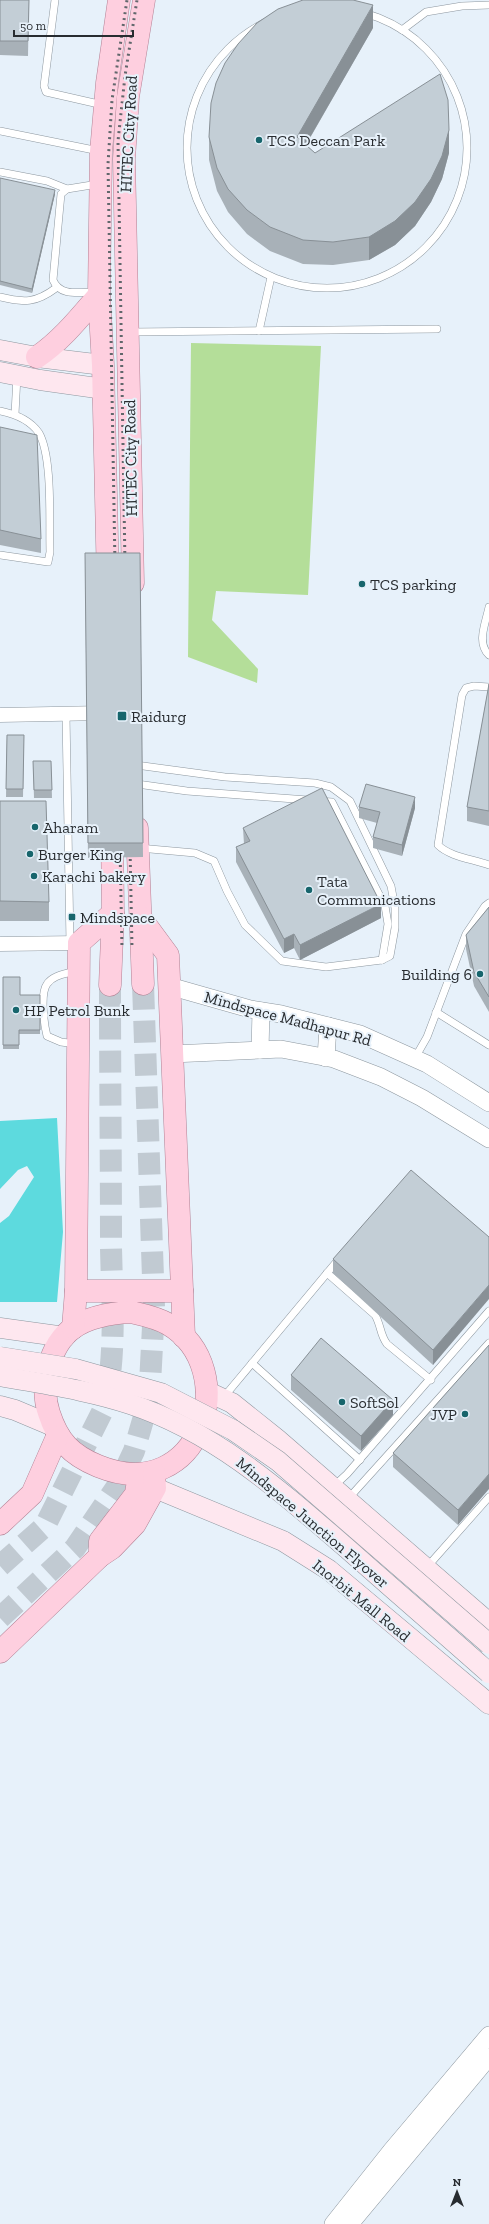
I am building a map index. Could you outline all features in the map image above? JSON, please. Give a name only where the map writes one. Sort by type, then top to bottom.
[{"type":"main road","name":"HITEC City Road","points":[[108,604],[104,389],[99,294],[101,152],[104,106],[120,0]]},
{"type":"main road","name":"HITEC City Road","points":[[133,600],[124,152],[128,97],[144,0]]},
{"type":"main road","points":[[37,357],[63,336],[99,294]]},
{"type":"main road","points":[[0,350],[37,357],[103,365]]},
{"type":"main road","points":[[9,373],[104,389]]},
{"type":"main road","points":[[110,705],[111,736]]},
{"type":"main road","points":[[136,741],[137,848],[143,984]]},
{"type":"main road","points":[[110,984],[113,913],[112,805]]},
{"type":"main road","points":[[0,1524],[32,1494],[55,1432],[46,1406],[45,1384],[56,1348],[69,1332],[76,1291],[79,970],[74,943],[113,913]]},
{"type":"main road","points":[[140,917],[168,955],[184,1337]]},
{"type":"main road","points":[[76,1291],[182,1291]]},
{"type":"main road","points":[[0,1328],[69,1332],[111,1314],[131,1312],[150,1316],[169,1324],[184,1337],[196,1353],[214,1394],[232,1403],[277,1439],[426,1568],[489,1625],[447,1669]]},
{"type":"main road","name":"Mindspace Junction Flyover","points":[[0,1357],[76,1369],[161,1393],[233,1430],[278,1461],[489,1644]]},
{"type":"main road","name":"Mindspace Junction Flyover","points":[[0,1376],[59,1386],[130,1404],[163,1417],[213,1443],[248,1466],[306,1513],[489,1673]]},
{"type":"main road","points":[[0,1652],[100,1556],[100,1541],[149,1478],[174,1463],[188,1451],[200,1429],[206,1407],[214,1394]]},
{"type":"main road","points":[[0,1406],[15,1410],[55,1432],[85,1461],[108,1470],[149,1478]]},
{"type":"main road","name":"Inorbit Mall Road","points":[[149,1478],[283,1542],[329,1570],[489,1704]]},
{"type":"street","points":[[0,715],[66,715],[110,705]]},
{"type":"street","points":[[0,944],[74,943]]},
{"type":"street","name":"Mindspace Madhapur Rd","points":[[169,986],[261,1011],[360,1034],[415,1058],[489,1103]]},
{"type":"street","points":[[260,1050],[261,1011]]},
{"type":"street","points":[[326,1058],[328,1026]]},
{"type":"street","points":[[172,1054],[281,1049],[326,1058],[381,1077],[422,1098],[489,1139]]},
{"type":"street","points":[[333,2224],[391,2151],[489,2035]]},
{"type":"street","points":[[350,2224],[489,2057]]},
{"type":"lane","points":[[55,0],[44,86],[46,92],[104,106]]},
{"type":"lane","points":[[402,30],[426,12],[462,6],[489,5]]},
{"type":"lane","points":[[313,9],[344,10],[374,16],[402,30],[437,60],[460,101],[468,147],[461,192],[439,234],[405,265],[363,284],[316,288],[271,277],[244,262],[221,242],[204,216],[195,195],[186,158],[188,127],[196,97],[210,70],[230,47],[255,28],[283,16],[313,9]]},
{"type":"lane","points":[[0,131],[101,152]]},
{"type":"lane","points":[[0,172],[47,181],[67,189],[101,184]]},
{"type":"lane","points":[[67,189],[61,194],[59,201],[52,280],[56,288],[62,292],[99,294]]},
{"type":"lane","points":[[259,331],[271,277]]},
{"type":"lane","points":[[0,297],[29,301],[42,298],[56,288]]},
{"type":"lane","points":[[127,332],[437,329]]},
{"type":"lane","points":[[9,373],[15,414]]},
{"type":"lane","points":[[0,411],[15,414],[25,420],[38,433],[45,449],[50,552],[48,562],[0,555]]},
{"type":"lane","points":[[489,607],[482,639],[483,649],[489,655]]},
{"type":"lane","points":[[489,687],[474,686],[466,688],[462,695],[438,845],[444,851],[453,855],[489,864]]},
{"type":"lane","points":[[66,715],[74,943]]},
{"type":"lane","points":[[137,775],[187,791],[332,802],[385,906],[388,924],[382,960]]},
{"type":"lane","points":[[137,775],[225,777],[315,783],[331,787],[350,800],[390,886],[395,908],[395,928],[390,956],[382,960],[326,967],[282,961],[245,925],[227,892],[214,861],[190,853],[137,848]]},
{"type":"lane","points":[[415,1058],[427,1037],[466,934],[485,906],[489,903]]},
{"type":"lane","points":[[78,1045],[61,1042],[47,1036],[43,992],[48,983],[56,977],[79,970]]},
{"type":"lane","points":[[436,1012],[489,1046]]},
{"type":"lane","points":[[214,1394],[252,1363],[342,1256]]},
{"type":"lane","points":[[327,1273],[375,1315],[379,1323],[382,1337],[388,1344],[430,1380]]},
{"type":"lane","points":[[340,1494],[360,1460],[489,1311]]},
{"type":"lane","points":[[340,1494],[489,1343]]},
{"type":"lane","points":[[252,1363],[360,1460]]},
{"type":"lane","points":[[426,1568],[489,1497]]},
{"type":"green space","points":[[191,343],[321,346],[308,595],[216,591],[212,620],[258,669],[257,683],[188,657]]},
{"type":"water","points":[[57,1118],[63,1232],[57,1302],[0,1302],[0,1223],[9,1216],[34,1177],[27,1166],[18,1170],[0,1189],[0,1121]]},
{"type":"building","points":[[0,0],[29,0],[28,41],[0,41]]},
{"type":"building","name":"TCS Deccan Park","points":[[303,0],[353,0],[373,5],[297,137],[315,153],[440,74],[448,100],[449,130],[442,156],[431,179],[415,202],[395,221],[369,237],[333,242],[303,240],[270,227],[247,210],[228,189],[217,168],[209,137],[211,103],[216,83],[225,63],[238,44],[257,23],[278,9]]},
{"type":"building","points":[[0,178],[55,190],[32,289],[0,281]]},
{"type":"building","points":[[0,427],[37,435],[41,539],[0,530]]},
{"type":"building","points":[[85,553],[140,553],[143,843],[88,843]]},
{"type":"building","points":[[489,684],[489,811],[467,807]]},
{"type":"building","points":[[7,735],[24,735],[23,789],[6,789]]},
{"type":"building","points":[[33,761],[51,761],[52,790],[34,790]]},
{"type":"building","points":[[366,784],[415,797],[402,845],[373,837],[380,812],[359,807]]},
{"type":"building","name":"Tata Communications","points":[[322,788],[381,904],[300,945],[294,934],[284,939],[236,847],[250,841],[243,828]]},
{"type":"building","points":[[0,801],[46,801],[49,902],[0,901]]},
{"type":"building","name":"Building 6","points":[[489,907],[489,997],[474,972],[466,935]]},
{"type":"building","points":[[3,977],[20,977],[20,995],[40,995],[40,1030],[19,1030],[19,1045],[3,1045]]},
{"type":"building","points":[[411,1170],[489,1237],[489,1285],[433,1350],[333,1259]]},
{"type":"building","name":"SoftSol","points":[[321,1338],[393,1400],[361,1436],[291,1375]]},
{"type":"building","name":"JVP","points":[[489,1345],[489,1474],[458,1510],[393,1453]]},
{"type":"tunnel","points":[[0,1618],[75,1548],[118,1485],[134,1451],[143,1420],[150,1384],[154,1307],[143,984]]},
{"type":"tunnel","points":[[0,1566],[45,1526],[103,1410],[107,1391],[113,1330],[111,1248],[110,985]]},
{"type":"railway","points":[[115,565],[108,164],[112,100],[127,0]]},
{"type":"railway","points":[[125,565],[118,141],[125,76],[137,0]]},
{"type":"railway","points":[[120,847],[122,949]]},
{"type":"railway","points":[[130,847],[132,948]]},
{"type":"place","name":"TCS Deccan Park","points":[[259,140]]},
{"type":"place","name":"TCS parking","points":[[362,584]]},
{"type":"place","name":"Raidurg","points":[[122,716]]},
{"type":"place","name":"Aharam","points":[[35,827]]},
{"type":"place","name":"Burger King","points":[[30,854]]},
{"type":"place","name":"Karachi bakery","points":[[34,876]]},
{"type":"place","name":"Tata Communications","points":[[309,890]]},
{"type":"place","name":"Mindspace","points":[[72,917]]},
{"type":"place","name":"Building 6","points":[[480,974]]},
{"type":"place","name":"HP Petrol Bunk","points":[[16,1010]]},
{"type":"place","name":"SoftSol","points":[[342,1402]]},
{"type":"place","name":"JVP","points":[[465,1414]]}]
